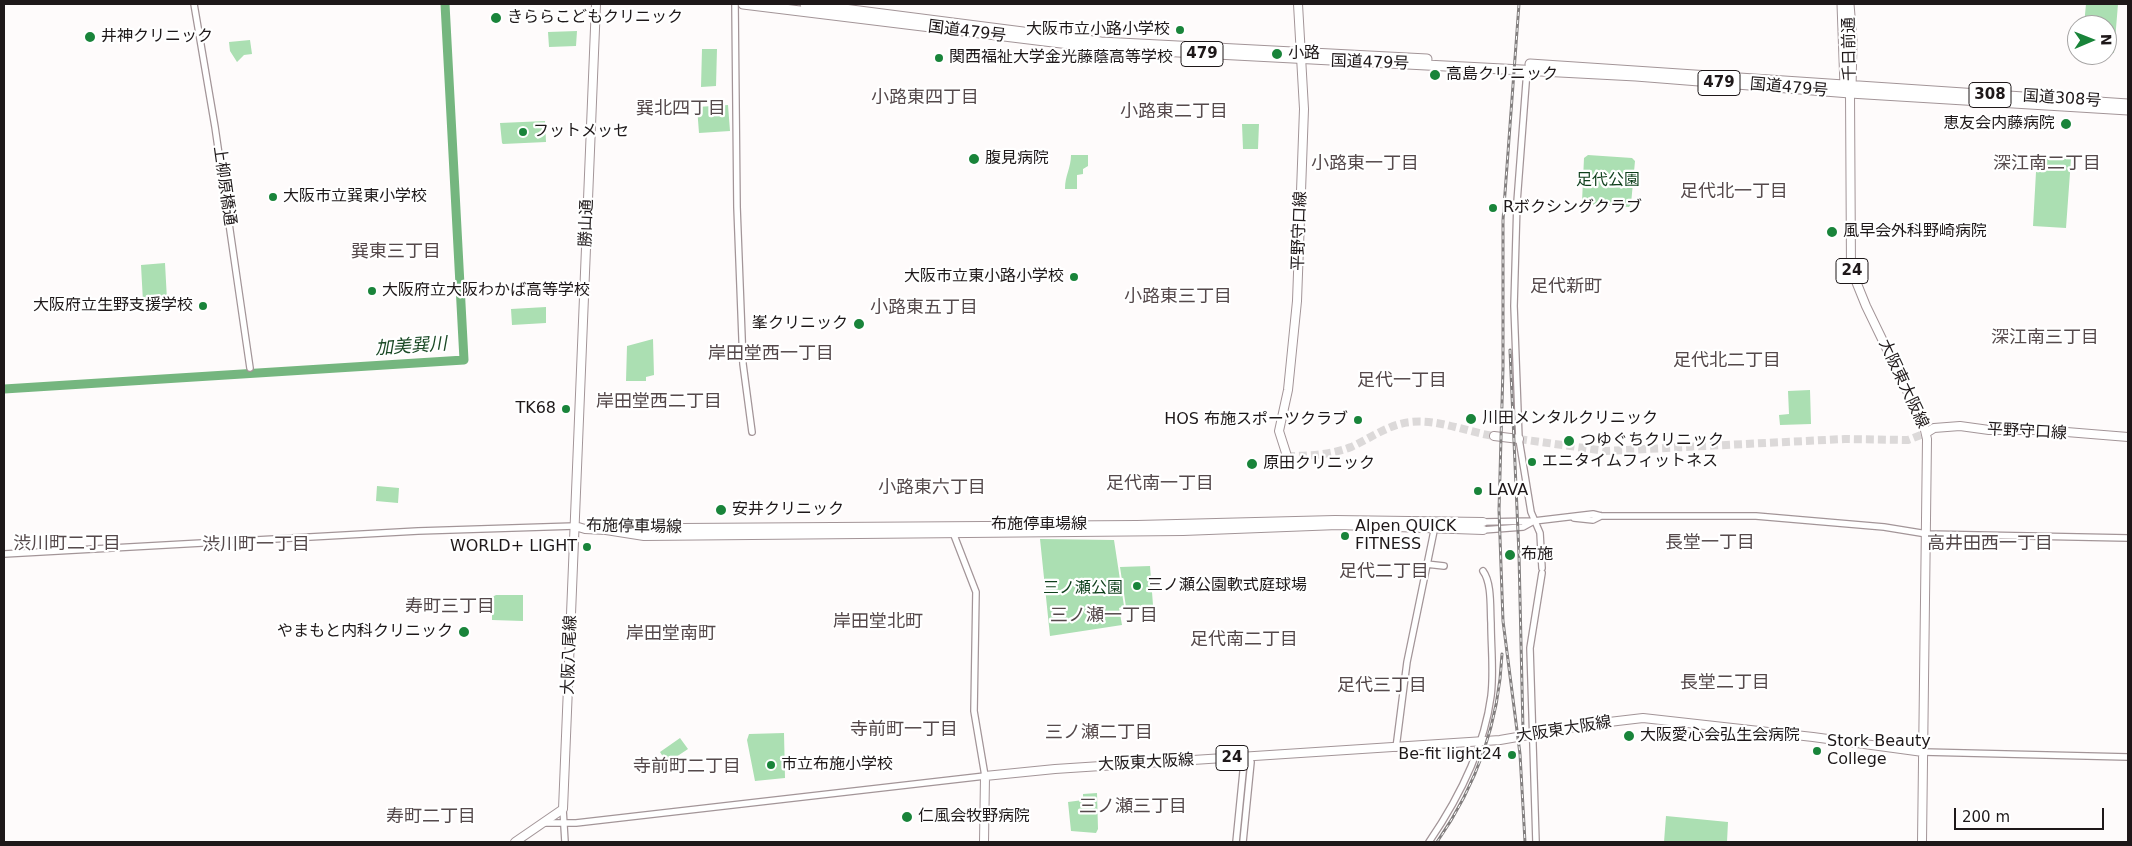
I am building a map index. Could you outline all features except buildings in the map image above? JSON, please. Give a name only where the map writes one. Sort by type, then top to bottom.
[{"type":"highway","name":"国道479号","points":[[743,4],[1102,48],[1588,67],[1849,89]]},
{"type":"highway","name":"国道479号","points":[[805,4],[1083,40],[1301,56],[1849,89]]},
{"type":"highway","name":"千日前通","points":[[1842,4],[1849,89]]},
{"type":"highway","name":"千日前通","points":[[1849,4],[1852,40],[1849,89]]},
{"type":"highway","name":"国道308号","points":[[1849,89],[2128,104]]},
{"type":"highway","name":"国道308号","points":[[1849,89],[2128,110]]},
{"type":"main road","name":"勝山通","points":[[578,441],[596,4]]},
{"type":"main road","name":"平野守口線","points":[[1287,456],[1279,431],[1288,390],[1297,301],[1304,109],[1298,4]]},
{"type":"main road","name":"大阪東大阪線","points":[[985,776],[1061,768],[1396,748],[1480,741],[1533,736],[1592,724],[1643,718],[1923,752],[1927,534],[1926,433],[1866,306],[1852,270],[1849,89]]},
{"type":"main road","name":"平野守口線","points":[[1926,433],[1934,428],[1960,426],[1990,430],[2047,430],[2090,436],[2128,437]]},
{"type":"main road","points":[[1494,436],[1519,439]]},
{"type":"main road","name":"大阪八尾線","points":[[563,809],[578,441]]},
{"type":"main road","name":"布施停車場線","points":[[574,526],[682,528],[1137,525],[1335,520],[1483,526]]},
{"type":"main road","name":"布施停車場線","points":[[574,526],[584,529],[606,530],[644,536],[954,534],[1435,525]]},
{"type":"main road","points":[[1922,842],[1923,752]]},
{"type":"main road","points":[[984,842],[985,776]]},
{"type":"main road","points":[[515,842],[563,809]]},
{"type":"street","name":"上柳原橋通","points":[[194,4],[215,127],[250,368]]},
{"type":"street","points":[[735,4],[737,207],[743,364],[752,432]]},
{"type":"street","points":[[1527,70],[1514,258],[1519,439],[1530,512],[1540,533],[1542,571],[1530,648],[1536,842]]},
{"type":"street","points":[[1483,526],[1523,527],[1534,521],[1574,518],[1588,514],[1601,516],[1756,516],[1884,527],[1927,534],[2128,538]]},
{"type":"street","points":[[544,823],[576,823],[985,776],[974,711],[976,592],[951,525]]},
{"type":"street","points":[[1396,748],[1403,684],[1435,525]]},
{"type":"street","points":[[4,554],[418,531],[574,526]]},
{"type":"street","points":[[1426,564],[1444,566]]},
{"type":"street","points":[[1429,842],[1460,790],[1480,741],[1492,684],[1490,605],[1487,579],[1483,571]]},
{"type":"street","points":[[1923,752],[2128,758]]},
{"type":"street","points":[[1236,842],[1244,762],[1247,757],[1251,762],[1243,842]]},
{"type":"street","points":[[563,809],[565,842]]},
{"type":"green space","points":[[2086,4],[2118,4],[2117,16],[2085,15]]},
{"type":"green space","points":[[577,31],[576,46],[549,47],[548,32]]},
{"type":"green space","points":[[250,40],[252,54],[244,55],[237,62],[230,51],[229,42]]},
{"type":"green space","points":[[702,49],[717,49],[716,86],[701,87]]},
{"type":"green space","points":[[728,105],[730,131],[699,133],[697,107]]},
{"type":"green space","name":"フットメッセ","points":[[545,121],[546,142],[502,143],[500,123]]},
{"type":"green space","points":[[1242,124],[1259,124],[1258,149],[1243,149]]},
{"type":"green space","points":[[2037,154],[2069,157],[2071,159],[2066,228],[2033,226]]},
{"type":"green space","points":[[1071,155],[1088,155],[1088,166],[1083,169],[1083,174],[1077,175],[1077,189],[1065,189],[1070,164]]},
{"type":"green space","name":"足代公園","points":[[1588,155],[1632,158],[1635,161],[1631,204],[1629,207],[1584,204],[1582,202],[1584,158]]},
{"type":"green space","points":[[165,263],[167,300],[143,302],[141,265]]},
{"type":"green space","points":[[546,307],[546,323],[512,325],[511,309]]},
{"type":"green space","points":[[653,339],[654,375],[646,377],[646,381],[626,381],[627,346]]},
{"type":"green space","points":[[1810,390],[1811,424],[1780,425],[1779,415],[1789,414],[1788,391]]},
{"type":"green space","points":[[377,486],[399,488],[398,503],[376,501]]},
{"type":"green space","name":"三ノ瀬公園","points":[[1040,539],[1114,540],[1124,606],[1119,608],[1122,625],[1050,636]]},
{"type":"green space","name":"三ノ瀬公園軟式庭球場","points":[[1150,566],[1153,605],[1151,607],[1126,607],[1120,567]]},
{"type":"green space","points":[[496,595],[523,595],[523,621],[492,620],[492,597]]},
{"type":"green space","points":[[784,733],[785,778],[755,781],[747,740],[749,734]]},
{"type":"green space","points":[[680,738],[688,749],[667,763],[660,752]]},
{"type":"green space","points":[[1097,793],[1098,829],[1096,833],[1071,831],[1068,802],[1083,800],[1083,794]]},
{"type":"green space","points":[[1666,816],[1728,822],[1727,842],[1664,842]]},
{"type":"waterway","name":"加美巽川","points":[[4,389],[464,360],[445,4]]},
{"type":"tunnel","points":[[1287,456],[1336,452],[1351,447],[1395,425],[1411,422],[1432,422],[1494,436]]},
{"type":"tunnel","points":[[1519,439],[1606,451],[1845,439],[1908,440],[1926,433]]},
{"type":"railway","points":[[1519,4],[1503,220],[1503,368],[1499,510],[1503,621],[1520,754],[1525,842]]},
{"type":"railway","points":[[1510,350],[1519,555],[1523,730]]},
{"type":"railway","points":[[1437,842],[1463,799],[1483,752],[1496,704],[1502,654]]},
{"type":"place","name":"きららこどもクリニック","points":[[496,18]]},
{"type":"place","name":"大阪市立小路小学校","points":[[1180,30]]},
{"type":"place","name":"井神クリニック","points":[[90,37]]},
{"type":"place","name":"小路","points":[[1277,54]]},
{"type":"place","name":"関西福祉大学金光藤蔭高等学校","points":[[939,58]]},
{"type":"place","name":"高島クリニック","points":[[1435,75]]},
{"type":"place","name":"恵友会内藤病院","points":[[2066,124]]},
{"type":"place","name":"フットメッセ","points":[[523,132]]},
{"type":"place","name":"腹見病院","points":[[974,159]]},
{"type":"place","name":"大阪市立巽東小学校","points":[[273,197]]},
{"type":"place","name":"Rボクシングクラブ","points":[[1493,208]]},
{"type":"place","name":"風早会外科野崎病院","points":[[1832,232]]},
{"type":"place","name":"大阪市立東小路小学校","points":[[1074,277]]},
{"type":"place","name":"大阪府立大阪わかば高等学校","points":[[372,291]]},
{"type":"place","name":"大阪府立生野支援学校","points":[[203,306]]},
{"type":"place","name":"峯クリニック","points":[[859,324]]},
{"type":"place","name":"TK68","points":[[566,409]]},
{"type":"place","name":"川田メンタルクリニック","points":[[1471,419]]},
{"type":"place","name":"HOS 布施スポーツクラブ","points":[[1358,420]]},
{"type":"place","name":"つゆぐちクリニック","points":[[1569,441]]},
{"type":"place","name":"エニタイムフィットネス","points":[[1532,462]]},
{"type":"place","name":"原田クリニック","points":[[1252,464]]},
{"type":"place","name":"LAVA","points":[[1478,491]]},
{"type":"place","name":"安井クリニック","points":[[721,510]]},
{"type":"place","name":"Alpen QUICK FITNESS","points":[[1345,536]]},
{"type":"place","name":"WORLD+ LIGHT","points":[[587,547]]},
{"type":"place","name":"布施","points":[[1510,555]]},
{"type":"place","name":"三ノ瀬公園軟式庭球場","points":[[1137,586]]},
{"type":"place","name":"やまもと内科クリニック","points":[[464,632]]},
{"type":"place","name":"大阪愛心会弘生会病院","points":[[1629,736]]},
{"type":"place","name":"Stork Beauty College","points":[[1817,751]]},
{"type":"place","name":"Be-fit light24","points":[[1512,755]]},
{"type":"place","name":"市立布施小学校","points":[[771,765]]},
{"type":"place","name":"仁風会牧野病院","points":[[907,817]]},
{"type":"district","name":"小路東四丁目","points":[[925,98]]},
{"type":"district","name":"巽北四丁目","points":[[681,109]]},
{"type":"district","name":"小路東二丁目","points":[[1174,112]]},
{"type":"district","name":"小路東一丁目","points":[[1365,164]]},
{"type":"district","name":"深江南二丁目","points":[[2047,164]]},
{"type":"district","name":"足代北一丁目","points":[[1734,192]]},
{"type":"district","name":"巽東三丁目","points":[[396,252]]},
{"type":"district","name":"足代新町","points":[[1566,287]]},
{"type":"district","name":"小路東三丁目","points":[[1178,297]]},
{"type":"district","name":"小路東五丁目","points":[[924,308]]},
{"type":"district","name":"深江南三丁目","points":[[2045,338]]},
{"type":"district","name":"岸田堂西一丁目","points":[[771,354]]},
{"type":"district","name":"足代北二丁目","points":[[1727,361]]},
{"type":"district","name":"足代一丁目","points":[[1402,381]]},
{"type":"district","name":"岸田堂西二丁目","points":[[659,402]]},
{"type":"district","name":"足代南一丁目","points":[[1160,484]]},
{"type":"district","name":"小路東六丁目","points":[[932,488]]},
{"type":"district","name":"長堂一丁目","points":[[1710,543]]},
{"type":"district","name":"渋川町二丁目","points":[[67,544]]},
{"type":"district","name":"高井田西一丁目","points":[[1990,544]]},
{"type":"district","name":"渋川町一丁目","points":[[256,545]]},
{"type":"district","name":"足代二丁目","points":[[1384,572]]},
{"type":"district","name":"寿町三丁目","points":[[450,607]]},
{"type":"district","name":"三ノ瀬一丁目","points":[[1104,616]]},
{"type":"district","name":"岸田堂北町","points":[[878,622]]},
{"type":"district","name":"岸田堂南町","points":[[671,634]]},
{"type":"district","name":"足代南二丁目","points":[[1244,640]]},
{"type":"district","name":"長堂二丁目","points":[[1725,683]]},
{"type":"district","name":"足代三丁目","points":[[1382,686]]},
{"type":"district","name":"寺前町一丁目","points":[[904,730]]},
{"type":"district","name":"三ノ瀬二丁目","points":[[1099,733]]},
{"type":"district","name":"寺前町二丁目","points":[[687,767]]},
{"type":"district","name":"三ノ瀬三丁目","points":[[1133,807]]},
{"type":"district","name":"寿町二丁目","points":[[431,817]]}]
